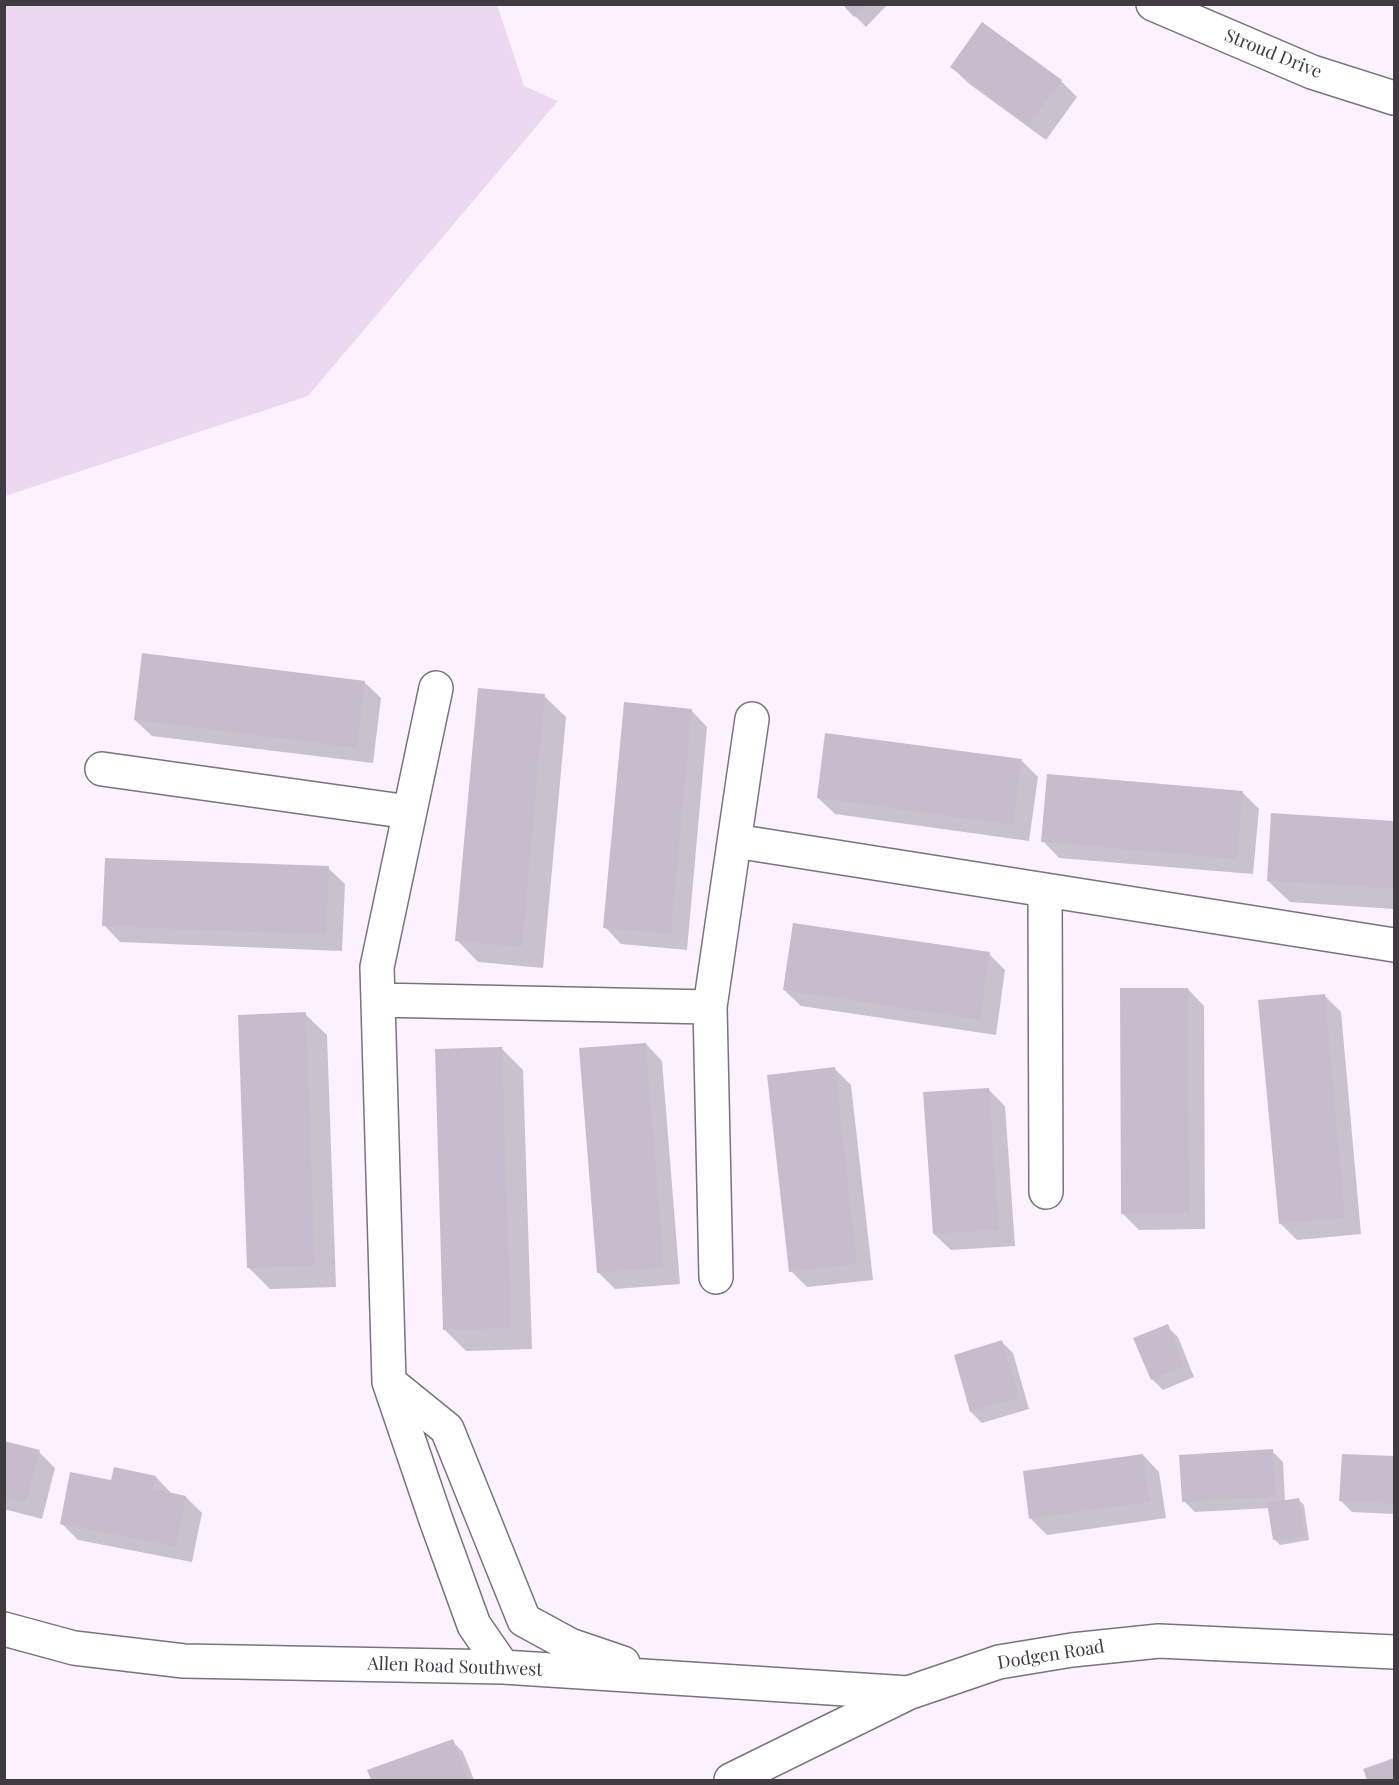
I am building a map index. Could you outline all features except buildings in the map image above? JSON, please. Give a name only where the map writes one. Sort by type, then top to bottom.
[{"type":"street","name":"Stroud Drive","points":[[1153,4],[1312,72],[1395,98]]},
{"type":"street","points":[[436,688],[376,967],[389,1382],[474,1625],[503,1667]]},
{"type":"street","points":[[716,1276],[710,1007],[752,719]]},
{"type":"street","points":[[102,769],[409,812]]},
{"type":"street","points":[[735,841],[1395,945]]},
{"type":"street","points":[[1045,890],[1046,1192]]},
{"type":"street","points":[[378,1000],[710,1007]]},
{"type":"street","points":[[389,1382],[447,1429],[524,1620],[570,1646],[663,1678]]},
{"type":"street","points":[[436,1520],[478,1508]]},
{"type":"street","points":[[503,1667],[524,1620]]},
{"type":"street","name":"Allen Road Southwest","points":[[4,1629],[74,1648],[184,1661],[503,1667],[908,1693]]},
{"type":"street","name":"Dodgen Road","points":[[731,1780],[908,1693],[999,1662],[1072,1650],[1159,1641],[1395,1652]]},
{"type":"shaded area","points":[[4,5],[497,5],[524,86],[558,101],[308,396],[5,496]]}]
